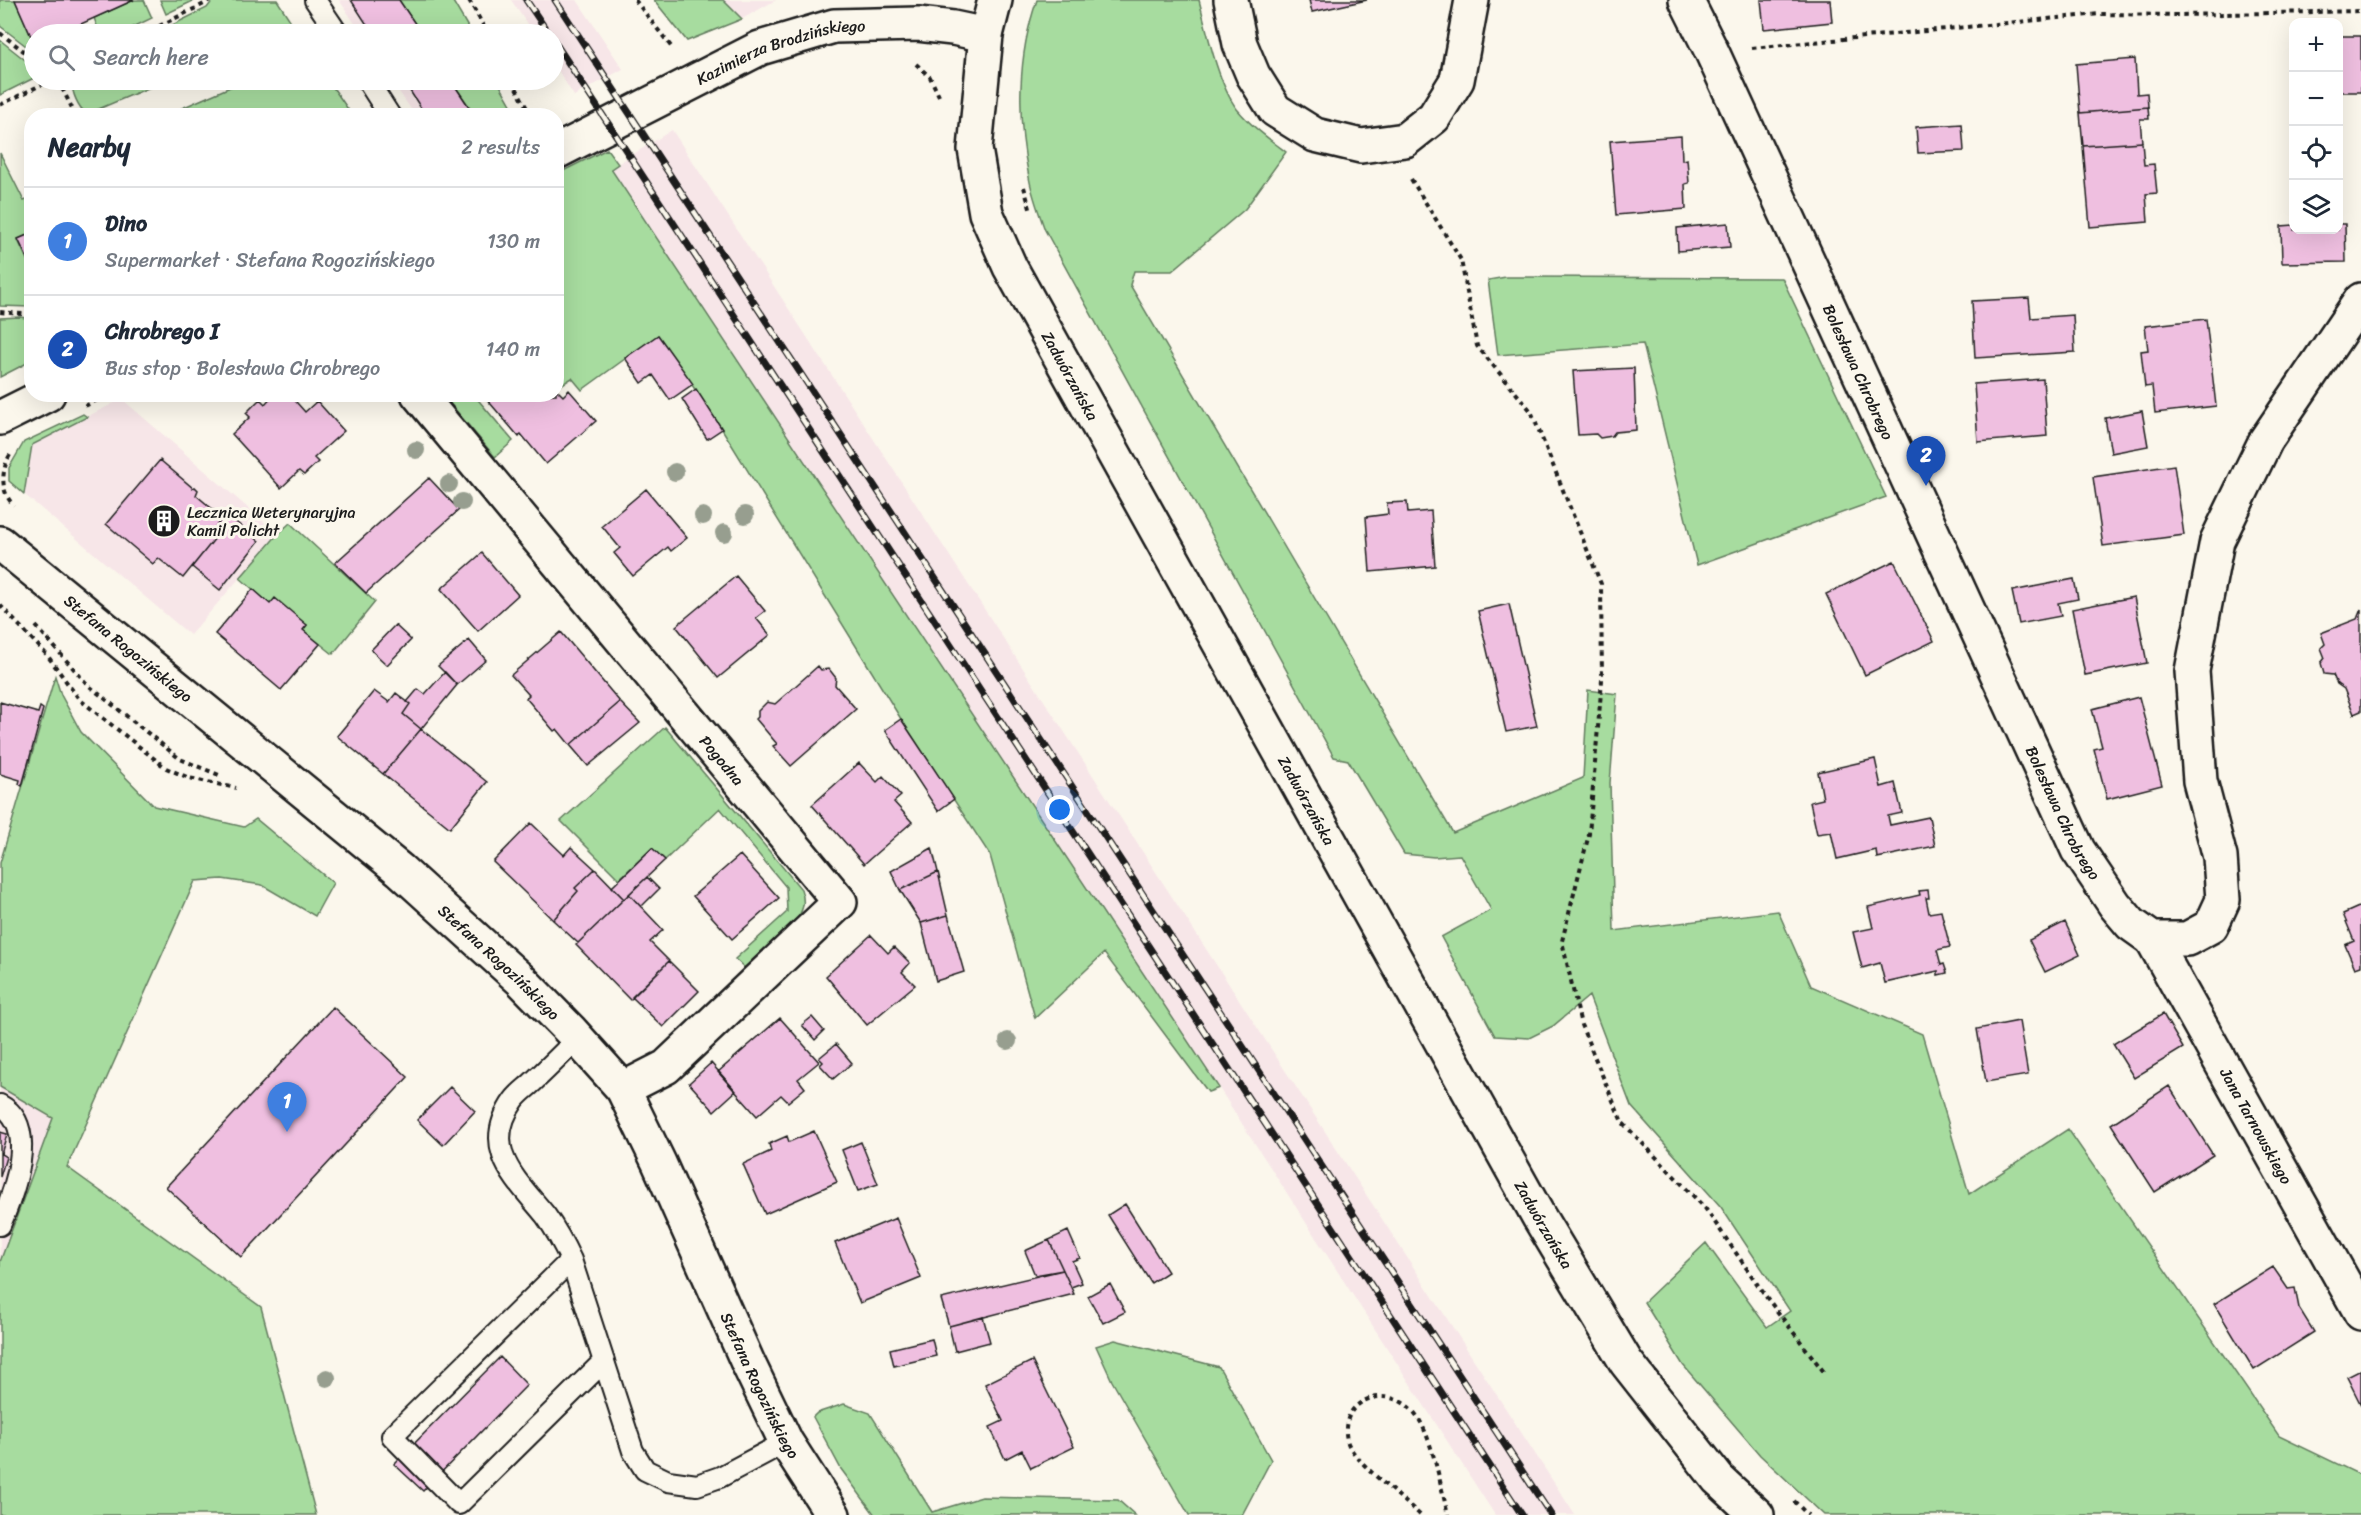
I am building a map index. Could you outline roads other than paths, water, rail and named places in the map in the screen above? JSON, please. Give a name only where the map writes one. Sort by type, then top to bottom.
[{"type":"street","points":[[986,35],[995,0]]},
{"type":"street","points":[[1231,0],[1240,44],[1253,75],[1275,110],[1315,135],[1361,146],[1405,140],[1434,117],[1457,80],[1472,0]]},
{"type":"street","name":"Bolesława Chrobrego","points":[[1686,0],[1712,52],[2078,850],[2115,905],[2131,924],[2152,939]]},
{"type":"street","name":"Kazimierza Brodzińskiego","points":[[564,148],[760,48],[834,26],[918,24],[986,35]]},
{"type":"street","name":"Zadwórzańska","points":[[986,35],[975,149],[986,213],[1010,267],[1533,1206],[1620,1353],[1718,1479],[1757,1515]]},
{"type":"street","points":[[2152,939],[2187,939],[2211,926],[2223,900],[2220,857],[2200,781],[2192,671],[2217,541],[2266,440],[2361,300]]},
{"type":"street","points":[[0,418],[32,402]]},
{"type":"street","name":"Pogodna","points":[[425,402],[840,902],[666,1067],[623,1089]]},
{"type":"street","name":"Stefana Rogozińskiego","points":[[0,543],[393,864],[521,980],[623,1089],[786,1442],[833,1515]]},
{"type":"street","name":"Jana Tarnowskiego","points":[[2152,939],[2361,1313]]},
{"type":"lane","points":[[315,0],[331,24]]},
{"type":"lane","points":[[373,90],[385,108]]},
{"type":"lane","points":[[578,1039],[514,1100],[504,1121],[500,1141],[503,1161],[521,1189],[546,1217],[562,1240],[571,1260],[633,1451],[645,1470],[668,1481],[697,1485],[720,1477],[786,1442]]},
{"type":"lane","points":[[0,1105],[17,1123],[21,1140],[18,1170],[9,1204],[0,1225]]},
{"type":"lane","points":[[571,1260],[392,1436],[459,1504],[604,1361]]},
{"type":"railway","points":[[526,0],[542,24]]},
{"type":"railway","points":[[555,0],[1551,1515]]},
{"type":"railway","points":[[564,56],[1522,1515]]},
{"type":"place","name":"Chrobrego I","points":[[1926,486]]},
{"type":"place","name":"Lecznica Weterynaryjna Kamil Policht","points":[[164,521]]},
{"type":"place","name":"Dino","points":[[287,1132]]}]
